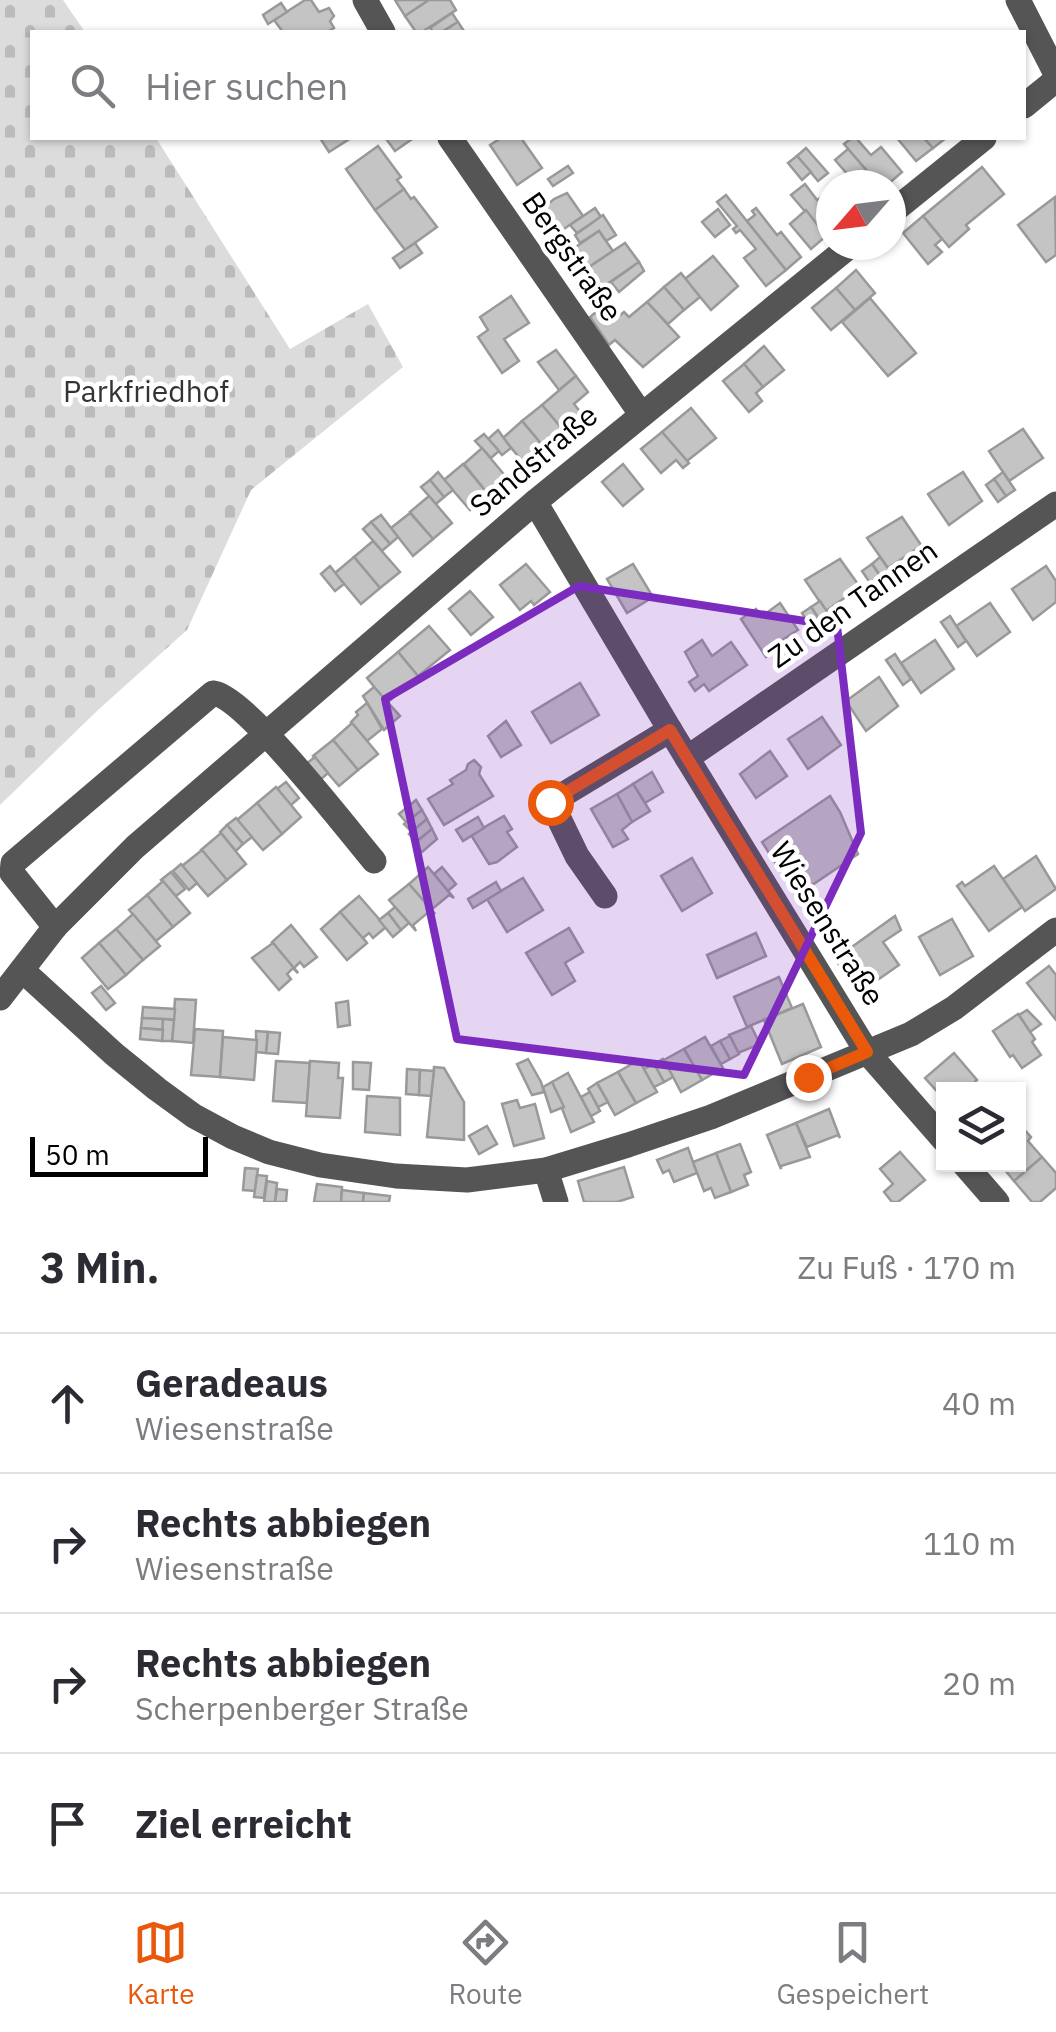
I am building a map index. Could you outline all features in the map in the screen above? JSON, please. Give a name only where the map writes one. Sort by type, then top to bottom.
[{"type":"street","points":[[365,0],[382,30]]},
{"type":"street","points":[[1018,0],[1056,77],[1026,104]]},
{"type":"street","name":"Bergstraße","points":[[451,140],[641,414]]},
{"type":"street","points":[[906,200],[981,140]]},
{"type":"street","name":"Sandstraße","points":[[0,998],[54,927],[134,847],[535,502],[832,260]]},
{"type":"street","name":"Wiesenstraße","points":[[535,502],[867,1052],[936,1131]]},
{"type":"street","name":"Zu den Tannen","points":[[687,758],[1056,504]]},
{"type":"street","points":[[54,927],[12,873],[13,863],[213,693],[225,694],[266,733],[374,861]]},
{"type":"street","points":[[604,896],[577,856],[550,802],[670,730]]},
{"type":"street","points":[[22,970],[157,1089],[194,1116],[269,1152],[320,1165],[396,1176],[467,1180],[546,1170],[710,1117],[910,1034],[954,1008],[1056,930]]},
{"type":"street","points":[[546,1170],[556,1202]]},
{"type":"street","points":[[971,1172],[997,1202]]},
{"type":"highlighted area","points":[[579,586],[837,626],[861,833],[744,1075],[457,1039],[385,699]]},
{"type":"green space","name":"Parkfriedhof","points":[[0,0],[63,0],[84,30],[30,30],[30,140],[157,140],[290,349],[368,304],[403,367],[251,490],[187,630],[0,805]]},
{"type":"building","points":[[311,0],[319,12],[329,8],[334,28],[282,30],[274,20]]},
{"type":"building","points":[[395,0],[429,0],[405,16]]},
{"type":"building","points":[[429,0],[450,0],[456,10],[425,30],[415,30],[405,16]]},
{"type":"building","points":[[281,3],[287,12],[268,24],[263,15]]},
{"type":"building","points":[[452,13],[458,22],[445,30],[430,28]]},
{"type":"building","points":[[458,22],[463,30],[445,30]]},
{"type":"building","points":[[321,140],[348,140],[329,152]]},
{"type":"building","points":[[387,140],[411,140],[395,151]]},
{"type":"building","points":[[498,140],[522,140],[542,168],[517,185],[490,145]]},
{"type":"building","points":[[849,140],[858,140],[871,155],[881,147],[900,170],[866,170],[844,144]]},
{"type":"building","points":[[899,140],[926,140],[933,148],[916,161]]},
{"type":"building","points":[[926,140],[943,140],[933,148]]},
{"type":"building","points":[[378,146],[401,177],[397,180],[404,189],[375,210],[346,169]]},
{"type":"building","points":[[806,148],[825,170],[816,170],[816,179],[797,156]]},
{"type":"building","points":[[848,149],[866,170],[844,170],[835,160]]},
{"type":"building","points":[[797,156],[811,172],[802,180],[788,163]]},
{"type":"building","points":[[568,166],[573,173],[553,186],[548,179]]},
{"type":"building","points":[[982,167],[1004,194],[966,225],[969,229],[949,247],[923,216]]},
{"type":"building","points":[[805,184],[816,199],[816,224],[791,195]]},
{"type":"building","points":[[404,189],[437,227],[405,250],[375,210]]},
{"type":"building","points":[[567,193],[583,216],[552,237],[536,214]]},
{"type":"building","points":[[726,195],[786,270],[766,286],[744,258],[756,249],[740,230],[736,233],[733,229],[737,226],[717,202]]},
{"type":"building","points":[[1055,197],[1056,255],[1046,262],[1018,225]]},
{"type":"building","points":[[595,208],[601,217],[577,233],[570,225]]},
{"type":"building","points":[[756,208],[801,257],[786,270],[747,221],[755,215],[752,211]]},
{"type":"building","points":[[718,209],[730,225],[715,237],[702,222]]},
{"type":"building","points":[[806,210],[816,223],[816,245],[811,249],[790,224]]},
{"type":"building","points":[[603,215],[616,235],[606,241],[599,231],[580,243],[575,235]]},
{"type":"building","points":[[923,216],[942,239],[935,245],[942,252],[928,264],[906,237],[906,230]]},
{"type":"building","points":[[599,231],[613,251],[577,275],[564,255]]},
{"type":"building","points":[[415,243],[422,253],[400,268],[393,258]]},
{"type":"building","points":[[625,243],[639,262],[591,295],[577,275]]},
{"type":"building","points":[[713,256],[738,286],[711,310],[685,279]]},
{"type":"building","points":[[639,262],[644,271],[619,292],[611,282]]},
{"type":"building","points":[[856,270],[875,293],[855,310],[836,288]]},
{"type":"building","points":[[681,273],[700,297],[684,310],[664,287]]},
{"type":"building","points":[[664,287],[684,310],[668,324],[647,302]]},
{"type":"building","points":[[836,288],[855,310],[831,330],[812,308]]},
{"type":"building","points":[[511,296],[529,323],[504,339],[519,361],[502,373],[478,337],[488,330],[480,317]]},
{"type":"building","points":[[870,298],[916,353],[888,376],[842,322]]},
{"type":"building","points":[[647,302],[679,337],[643,367],[615,340],[609,345],[590,317],[602,307],[613,321],[624,312],[629,317]]},
{"type":"building","points":[[764,346],[784,370],[763,387],[744,364]]},
{"type":"building","points":[[556,350],[576,376],[559,390],[538,362]]},
{"type":"building","points":[[744,364],[763,387],[756,393],[762,401],[749,412],[723,381]]},
{"type":"building","points":[[576,376],[588,392],[574,404],[586,419],[567,435],[542,405]]},
{"type":"building","points":[[542,405],[568,436],[548,452],[522,421]]},
{"type":"building","points":[[691,408],[716,438],[687,461],[662,432]]},
{"type":"building","points":[[522,421],[548,452],[528,468],[503,438]]},
{"type":"building","points":[[1023,429],[1043,458],[1009,481],[989,451]]},
{"type":"building","points":[[498,430],[511,448],[502,455],[488,439]]},
{"type":"building","points":[[662,432],[689,463],[683,468],[676,460],[661,473],[641,449]]},
{"type":"building","points":[[484,434],[499,451],[491,458],[475,441]]},
{"type":"building","points":[[482,448],[507,478],[488,494],[464,464]]},
{"type":"building","points":[[463,464],[488,494],[470,510],[444,480]]},
{"type":"building","points":[[623,464],[643,489],[623,506],[602,482]]},
{"type":"building","points":[[438,472],[453,490],[444,497],[430,480]]},
{"type":"building","points":[[963,472],[982,501],[949,525],[928,494]]},
{"type":"building","points":[[1003,472],[1015,490],[1006,496],[994,479]]},
{"type":"building","points":[[994,479],[1006,496],[998,502],[986,485]]},
{"type":"building","points":[[430,480],[444,497],[436,504],[421,487]]},
{"type":"building","points":[[429,496],[452,523],[433,539],[410,512]]},
{"type":"building","points":[[410,513],[433,539],[413,556],[391,528]]},
{"type":"building","points":[[381,515],[398,537],[390,544],[371,522]]},
{"type":"building","points":[[902,517],[921,546],[888,568],[867,538]]},
{"type":"building","points":[[371,522],[390,544],[382,551],[363,529]]},
{"type":"building","points":[[373,541],[400,572],[380,588],[354,557]]},
{"type":"building","points":[[354,557],[380,588],[361,604],[335,573]]},
{"type":"building","points":[[880,557],[894,577],[885,583],[872,564]]},
{"type":"building","points":[[840,559],[860,587],[826,611],[805,580]]},
{"type":"building","points":[[526,564],[550,592],[520,610],[500,585]]},
{"type":"building","points":[[633,564],[653,597],[627,613],[607,579]]},
{"type":"building","points":[[872,564],[885,583],[875,590],[862,571]]},
{"type":"building","points":[[330,566],[344,584],[335,591],[321,574]]},
{"type":"building","points":[[1046,566],[1056,581],[1056,602],[1033,620],[1012,589]]},
{"type":"building","points":[[470,591],[493,617],[471,635],[449,609]]},
{"type":"building","points":[[820,601],[832,619],[823,625],[811,607]]},
{"type":"building","points":[[780,603],[798,630],[779,642],[781,646],[766,657],[741,619],[756,609],[761,617]]},
{"type":"building","points":[[990,603],[1010,632],[977,656],[956,626]]},
{"type":"building","points":[[811,607],[823,625],[814,632],[802,613]]},
{"type":"building","points":[[950,616],[966,641],[958,647],[941,622]]},
{"type":"building","points":[[429,626],[450,650],[418,676],[398,652]]},
{"type":"building","points":[[702,640],[712,656],[731,642],[747,665],[709,691],[704,684],[695,691],[689,682],[698,676],[685,652]]},
{"type":"building","points":[[935,640],[954,669],[921,693],[901,663]]},
{"type":"building","points":[[398,652],[418,676],[387,703],[367,678]]},
{"type":"building","points":[[895,654],[911,679],[903,685],[886,660]]},
{"type":"building","points":[[879,677],[898,706],[866,731],[846,701]]},
{"type":"building","points":[[580,683],[599,715],[551,743],[532,712]]},
{"type":"building","points":[[374,687],[400,716],[384,730],[363,696]]},
{"type":"building","points":[[367,703],[382,729],[367,741],[351,722]]},
{"type":"building","points":[[822,717],[841,745],[808,769],[788,739]]},
{"type":"building","points":[[506,721],[521,745],[501,757],[488,736]]},
{"type":"building","points":[[352,723],[378,754],[358,770],[333,740]]},
{"type":"building","points":[[333,740],[358,770],[339,786],[313,756]]},
{"type":"building","points":[[770,751],[787,776],[756,798],[740,774]]},
{"type":"building","points":[[315,757],[328,773],[320,780],[306,764]]},
{"type":"building","points":[[474,760],[493,796],[444,825],[428,799],[453,784],[450,780]]},
{"type":"building","points":[[652,772],[663,792],[645,803],[633,784]]},
{"type":"building","points":[[286,782],[299,798],[291,805],[277,789]]},
{"type":"building","points":[[633,784],[650,811],[632,822],[617,794]]},
{"type":"building","points":[[276,787],[301,817],[282,834],[257,803]]},
{"type":"building","points":[[617,794],[632,822],[622,830],[628,839],[613,847],[591,809]]},
{"type":"building","points":[[830,796],[858,854],[796,896],[762,842]]},
{"type":"building","points":[[416,800],[422,810],[407,823],[399,814]]},
{"type":"building","points":[[257,803],[282,834],[263,850],[237,820]]},
{"type":"building","points":[[422,810],[427,819],[412,832],[404,824]]},
{"type":"building","points":[[504,816],[512,829],[507,832],[517,847],[489,864],[471,835]]},
{"type":"building","points":[[478,817],[484,828],[463,841],[456,830]]},
{"type":"building","points":[[236,818],[252,837],[243,844],[227,825]]},
{"type":"building","points":[[427,819],[432,829],[416,842],[409,834]]},
{"type":"building","points":[[227,825],[243,844],[236,851],[220,832]]},
{"type":"building","points":[[432,829],[437,839],[422,852],[414,844]]},
{"type":"building","points":[[221,833],[246,864],[227,880],[201,850]]},
{"type":"building","points":[[202,850],[227,880],[208,896],[182,866]]},
{"type":"building","points":[[1036,856],[1056,889],[1025,911],[1003,879]]},
{"type":"building","points":[[692,858],[712,893],[682,911],[661,876]]},
{"type":"building","points":[[181,864],[197,883],[189,890],[173,871]]},
{"type":"building","points":[[994,866],[1022,907],[989,931],[957,886],[962,882],[965,886]]},
{"type":"building","points":[[428,867],[454,898],[449,895],[431,910],[409,884]]},
{"type":"building","points":[[442,867],[456,884],[448,891],[434,874]]},
{"type":"building","points":[[171,872],[185,889],[176,896],[161,880]]},
{"type":"building","points":[[523,878],[543,910],[507,932],[487,899]]},
{"type":"building","points":[[163,881],[190,913],[173,927],[147,895]]},
{"type":"building","points":[[496,882],[501,891],[473,908],[468,899]]},
{"type":"building","points":[[409,884],[435,914],[431,910],[413,925],[416,931],[389,900]]},
{"type":"building","points":[[147,895],[173,927],[156,941],[129,910]]},
{"type":"building","points":[[359,896],[386,927],[373,938],[369,933],[363,938],[367,943],[340,912]]},
{"type":"building","points":[[395,907],[409,923],[401,930],[388,913]]},
{"type":"building","points":[[340,912],[367,943],[347,960],[321,929]]},
{"type":"building","points":[[388,913],[401,930],[393,937],[379,920]]},
{"type":"building","points":[[133,914],[160,946],[143,960],[116,929]]},
{"type":"building","points":[[895,916],[901,930],[883,942],[899,965],[859,993],[835,959]]},
{"type":"building","points":[[952,919],[973,956],[940,975],[919,937]]},
{"type":"building","points":[[291,925],[317,957],[304,967],[300,962],[294,968],[298,973],[272,942]]},
{"type":"building","points":[[569,928],[583,952],[565,963],[575,981],[552,995],[526,953]]},
{"type":"building","points":[[116,929],[143,960],[126,975],[99,943]]},
{"type":"building","points":[[756,933],[766,956],[717,978],[707,955]]},
{"type":"building","points":[[99,943],[126,975],[108,989],[82,958]]},
{"type":"building","points":[[273,943],[298,973],[293,968],[287,974],[291,979],[279,990],[252,958]]},
{"type":"building","points":[[1049,966],[1056,975],[1056,1020],[1027,983]]},
{"type":"building","points":[[779,977],[792,1008],[747,1027],[734,997]]},
{"type":"building","points":[[101,986],[115,1003],[106,1010],[92,993]]},
{"type":"building","points":[[175,999],[196,1000],[193,1043],[172,1041]]},
{"type":"building","points":[[348,1001],[350,1025],[338,1027],[336,1003]]},
{"type":"building","points":[[803,1004],[821,1047],[782,1064],[764,1020]]},
{"type":"building","points":[[143,1007],[175,1009],[174,1020],[142,1018]]},
{"type":"building","points":[[1027,1010],[1041,1024],[1030,1032],[1019,1015]]},
{"type":"building","points":[[1018,1014],[1041,1055],[1022,1068],[993,1031]]},
{"type":"building","points":[[142,1018],[163,1019],[163,1030],[141,1028]]},
{"type":"building","points":[[163,1019],[174,1020],[172,1041],[162,1041]]},
{"type":"building","points":[[751,1026],[760,1044],[738,1053],[729,1035]]},
{"type":"building","points":[[141,1028],[163,1030],[162,1041],[140,1039]]},
{"type":"building","points":[[195,1029],[223,1031],[220,1077],[191,1075]]},
{"type":"building","points":[[256,1031],[268,1032],[266,1053],[256,1052]]},
{"type":"building","points":[[268,1032],[280,1033],[278,1054],[266,1053]]},
{"type":"building","points":[[730,1036],[739,1054],[730,1059],[720,1041]]},
{"type":"building","points":[[223,1037],[257,1040],[254,1080],[220,1077]]},
{"type":"building","points":[[705,1037],[723,1068],[702,1080],[684,1049]]},
{"type":"building","points":[[720,1041],[730,1059],[721,1064],[711,1046]]},
{"type":"building","points":[[684,1049],[702,1080],[681,1092],[664,1060]]},
{"type":"building","points":[[954,1053],[977,1080],[936,1082],[936,1090],[925,1078]]},
{"type":"building","points":[[528,1059],[544,1092],[532,1095],[517,1064]]},
{"type":"building","points":[[663,1059],[673,1077],[664,1082],[654,1064]]},
{"type":"building","points":[[639,1060],[657,1092],[636,1103],[618,1072]]},
{"type":"building","points":[[276,1061],[310,1063],[307,1103],[273,1101]]},
{"type":"building","points":[[310,1061],[339,1063],[338,1078],[343,1078],[340,1118],[306,1116]]},
{"type":"building","points":[[353,1062],[371,1063],[369,1090],[353,1089]]},
{"type":"building","points":[[654,1064],[664,1082],[654,1087],[644,1069]]},
{"type":"building","points":[[434,1067],[444,1068],[464,1102],[464,1140],[427,1137]]},
{"type":"building","points":[[407,1069],[420,1070],[419,1095],[406,1094]]},
{"type":"building","points":[[420,1070],[434,1071],[431,1096],[419,1095]]},
{"type":"building","points":[[618,1072],[636,1103],[615,1115],[597,1083]]},
{"type":"building","points":[[568,1073],[594,1122],[571,1132],[552,1082]]},
{"type":"building","points":[[552,1082],[564,1107],[551,1112],[543,1087]]},
{"type":"building","points":[[597,1083],[608,1102],[598,1107],[588,1089]]},
{"type":"building","points":[[590,1092],[600,1111],[591,1116],[581,1097]]},
{"type":"building","points":[[367,1096],[400,1098],[400,1135],[365,1132]]},
{"type":"building","points":[[517,1100],[520,1108],[535,1104],[544,1138],[514,1146],[502,1104]]},
{"type":"building","points":[[829,1109],[840,1138],[838,1135],[807,1147],[796,1123]]},
{"type":"building","points":[[796,1123],[810,1157],[781,1169],[767,1135]]},
{"type":"building","points":[[487,1126],[497,1144],[479,1154],[469,1136]]},
{"type":"building","points":[[1026,1131],[1031,1137],[1028,1141],[1042,1157],[1026,1171]]},
{"type":"building","points":[[740,1144],[751,1172],[744,1175],[748,1185],[731,1192],[716,1153]]},
{"type":"building","points":[[688,1148],[697,1173],[674,1182],[669,1170],[663,1173],[657,1160]]},
{"type":"building","points":[[900,1152],[925,1180],[898,1202],[892,1202],[884,1192],[893,1184],[880,1169]]},
{"type":"building","points":[[716,1153],[731,1192],[715,1198],[711,1188],[704,1191],[693,1162]]},
{"type":"building","points":[[1042,1157],[1056,1173],[1056,1188],[1040,1202],[1032,1202],[1014,1181]]},
{"type":"building","points":[[624,1167],[633,1197],[617,1202],[584,1202],[578,1181]]},
{"type":"building","points":[[245,1168],[258,1169],[255,1191],[243,1190]]},
{"type":"building","points":[[1007,1172],[1024,1172],[1014,1181]]},
{"type":"building","points":[[257,1175],[267,1176],[264,1198],[254,1197]]},
{"type":"building","points":[[267,1181],[277,1183],[275,1202],[264,1202]]},
{"type":"building","points":[[317,1184],[342,1187],[341,1202],[314,1202]]},
{"type":"building","points":[[277,1189],[287,1190],[286,1202],[275,1202]]},
{"type":"building","points":[[342,1190],[364,1193],[363,1202],[341,1202]]},
{"type":"building","points":[[364,1193],[390,1196],[389,1202],[363,1202]]},
{"type":"route","points":[[550,802],[670,730],[867,1052],[808,1077]]}]
